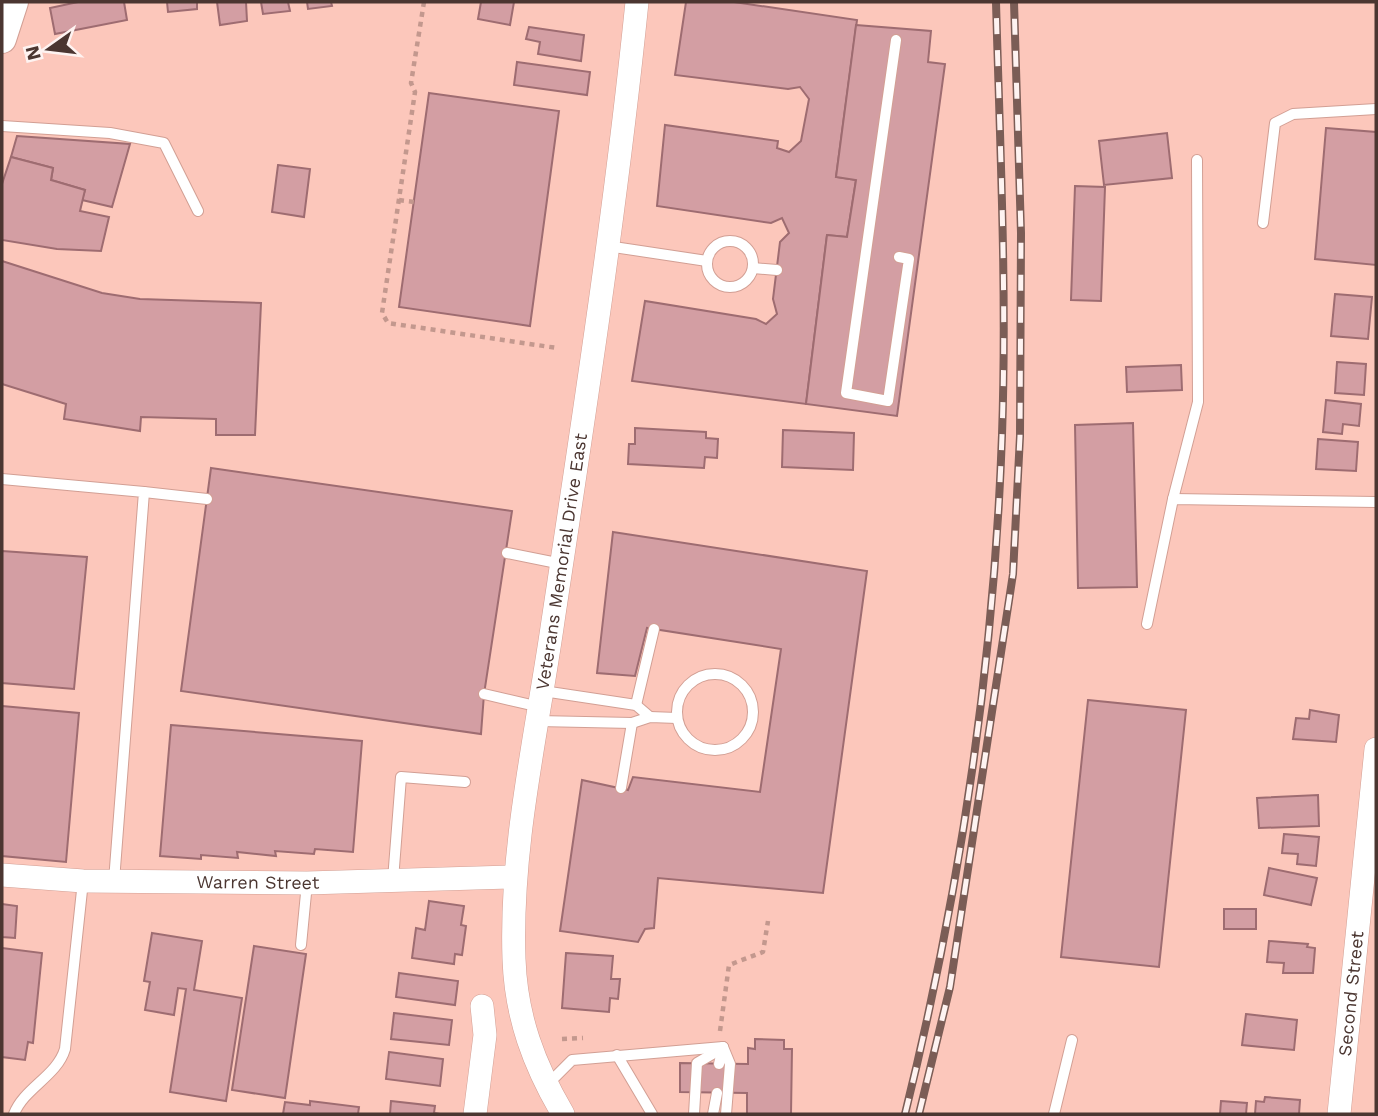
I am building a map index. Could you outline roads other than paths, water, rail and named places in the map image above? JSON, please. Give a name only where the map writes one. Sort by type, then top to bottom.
[{"type":"street","points":[[3,35],[14,2]]},
{"type":"street","name":"Veterans Memorial Drive East","points":[[563,1114],[532,1056],[523,1030],[514,962],[514,877],[607,246],[637,2]]},
{"type":"street","name":"Second Street","points":[[1339,1114],[1376,749]]},
{"type":"street","name":"Warren Street","points":[[2,875],[114,882],[307,883],[514,877]]},
{"type":"street","points":[[475,1114],[485,1035],[482,1006]]},
{"type":"lane","points":[[896,40],[846,393],[888,401],[909,259],[899,257]]},
{"type":"lane","points":[[1263,223],[1275,123],[1293,114],[1376,109]]},
{"type":"lane","points":[[2,126],[110,133],[164,143],[198,211]]},
{"type":"lane","points":[[1147,624],[1173,499],[1198,402],[1197,160]]},
{"type":"lane","points":[[727,240],[735,241],[748,248],[753,268],[744,283],[730,288],[715,282],[707,269],[707,261],[713,247],[727,240]]},
{"type":"lane","points":[[607,246],[707,261]]},
{"type":"lane","points":[[753,268],[776,270]]},
{"type":"lane","points":[[2,479],[207,499]]},
{"type":"lane","points":[[114,882],[144,492]]},
{"type":"lane","points":[[1173,499],[1376,502]]},
{"type":"lane","points":[[507,553],[562,564]]},
{"type":"lane","points":[[636,705],[654,629]]},
{"type":"lane","points":[[726,675],[747,691],[752,703],[750,727],[734,746],[722,750],[710,750],[688,740],[677,718],[681,693],[701,676],[726,675]]},
{"type":"lane","points":[[484,694],[632,723],[650,717],[677,718]]},
{"type":"lane","points":[[540,706],[636,705],[650,717]]},
{"type":"lane","points":[[621,788],[632,723]]},
{"type":"lane","points":[[393,880],[401,777],[465,782]]},
{"type":"lane","points":[[14,1114],[26,1096],[62,1060],[83,881]]},
{"type":"lane","points":[[301,945],[307,883]]},
{"type":"lane","points":[[1054,1114],[1072,1040]]},
{"type":"lane","points":[[547,1084],[572,1060],[723,1047]]},
{"type":"lane","points":[[719,1064],[723,1047]]},
{"type":"lane","points":[[694,1114],[698,1063],[723,1047]]},
{"type":"lane","points":[[723,1047],[730,1064],[726,1114]]},
{"type":"lane","points":[[617,1055],[652,1114]]},
{"type":"lane","points":[[713,1114],[717,1093]]},
{"type":"railway","points":[[905,1114],[925,1030],[958,862],[982,692],[998,521],[1004,327],[996,2]]},
{"type":"railway","points":[[919,1114],[950,987],[1013,574],[1020,436],[1021,233],[1014,2]]}]
